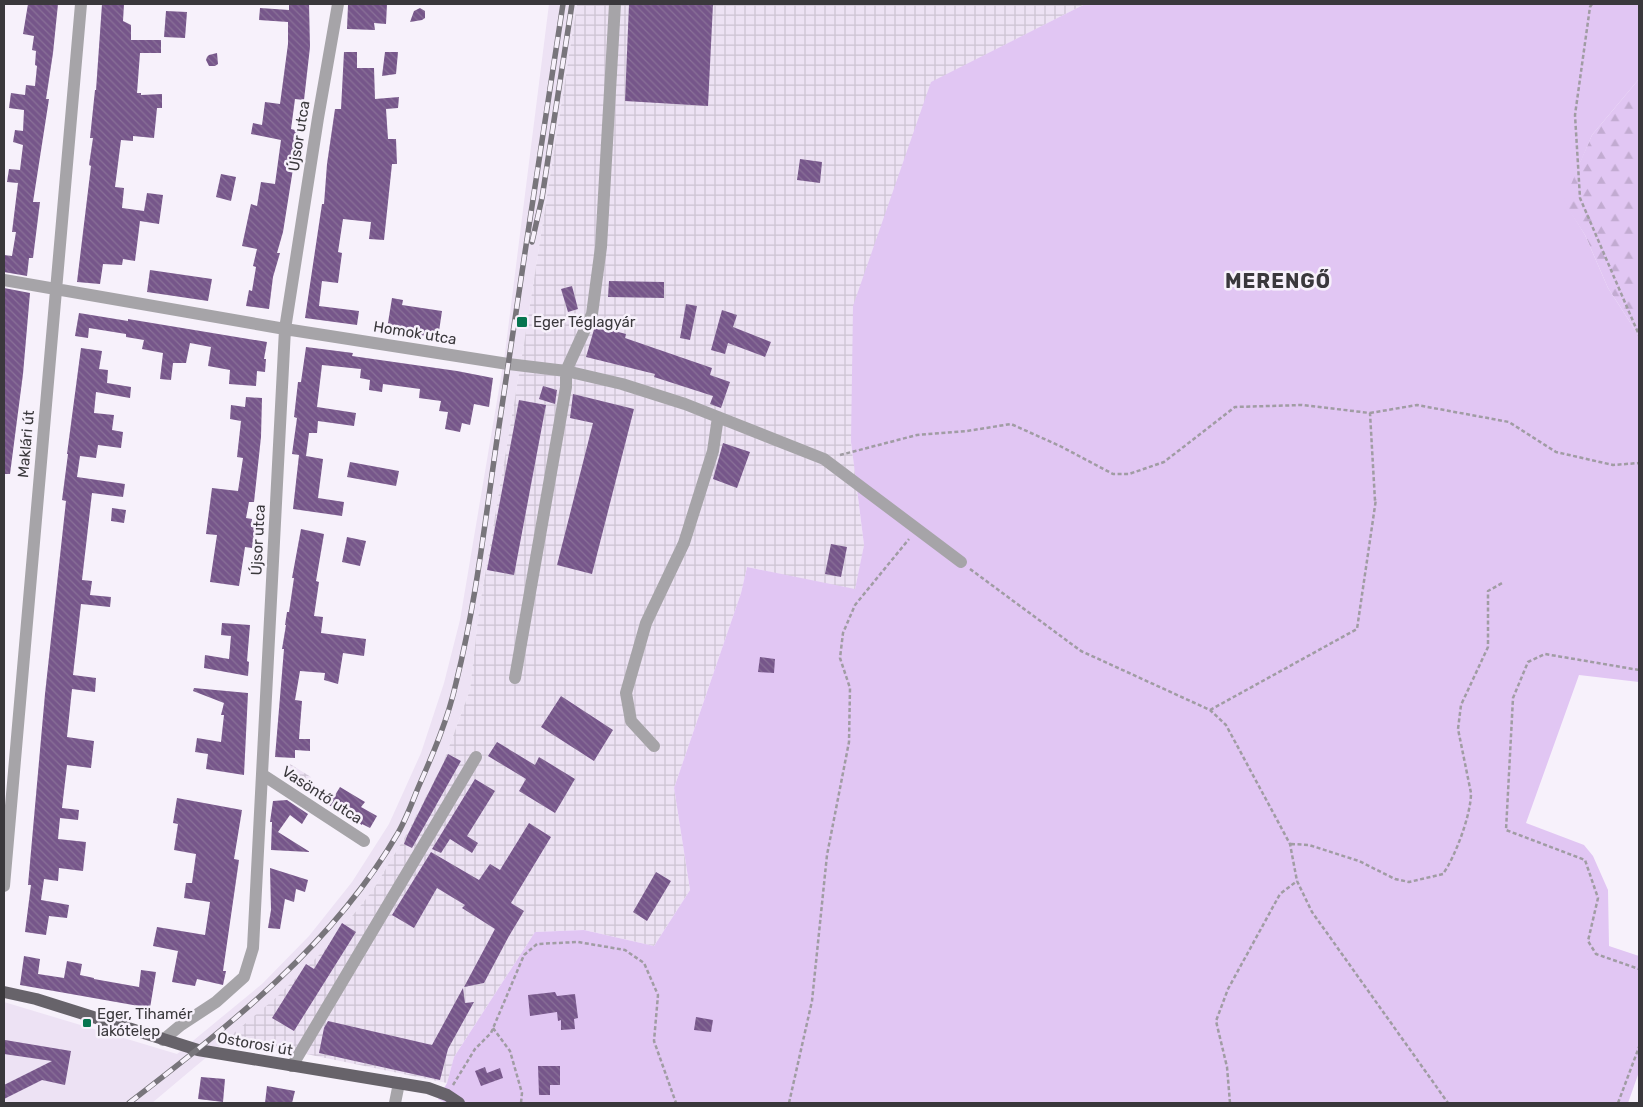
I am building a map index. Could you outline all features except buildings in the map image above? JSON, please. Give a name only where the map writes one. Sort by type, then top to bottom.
[{"type":"main road","name":"Ostorosi út","points":[[4,992],[36,999],[198,1050],[428,1088],[447,1094]]},
{"type":"main road","points":[[447,1094],[459,1103]]},
{"type":"street","name":"Maklári út","points":[[4,886],[81,4]]},
{"type":"street","name":"Újsor utca","points":[[163,1040],[181,1024],[216,1002],[244,977],[253,948],[285,329],[338,4]]},
{"type":"street","points":[[515,678],[566,387],[566,371],[592,314],[601,247],[615,4]]},
{"type":"street","name":"Homok utca","points":[[4,280],[285,329],[508,364],[566,371],[622,384],[718,417],[818,456],[961,562]]},
{"type":"street","points":[[654,746],[631,721],[626,693],[646,623],[684,543],[713,451],[718,417]]},
{"type":"street","points":[[292,1066],[476,757]]},
{"type":"street","name":"Vasöntő utca","points":[[263,775],[364,841]]},
{"type":"street","points":[[395,1103],[398,1084]]},
{"type":"path","points":[[1592,4],[1590,7],[1575,115],[1580,198],[1639,335]]},
{"type":"path","points":[[818,456],[917,435],[1011,424],[1060,446],[1114,474],[1129,474],[1164,462],[1235,407],[1302,405],[1370,413],[1417,405],[1509,422],[1556,452],[1613,465],[1639,463]]},
{"type":"path","points":[[1370,413],[1376,501]]},
{"type":"path","points":[[1210,710],[1357,629],[1378,488]]},
{"type":"path","points":[[789,1103],[812,1001],[827,855],[849,742],[850,688],[840,658],[843,633],[855,605],[917,529]]},
{"type":"path","points":[[961,562],[1081,651],[1210,710],[1226,725],[1290,844],[1297,880],[1312,912],[1448,1103]]},
{"type":"path","points":[[1290,844],[1309,845],[1359,861],[1395,880],[1409,882],[1443,874],[1452,862],[1471,804],[1471,793],[1458,729],[1462,705],[1488,647],[1488,591],[1504,582]]},
{"type":"path","points":[[1639,670],[1545,654],[1528,662],[1513,698],[1506,830],[1585,860],[1598,898],[1588,941],[1596,954],[1639,969]]},
{"type":"path","points":[[1230,1103],[1227,1067],[1216,1021],[1228,989],[1280,894],[1297,880]]},
{"type":"path","points":[[447,1094],[475,1049],[491,1033],[524,955],[537,944],[578,942],[625,950],[644,963],[658,995],[654,1041],[676,1103]]},
{"type":"path","points":[[493,1028],[510,1051],[522,1093],[521,1103]]},
{"type":"path","points":[[1618,1103],[1639,1047]]},
{"type":"shaded area","points":[[549,4],[577,4],[522,356],[479,610],[470,690],[443,763],[406,835],[373,890],[328,946],[278,997],[152,1103],[4,1103],[4,1002],[177,1054],[262,984],[309,936],[352,882],[389,824],[421,753],[444,683],[460,620],[505,353]]},
{"type":"shaded area","points":[[577,4],[1085,4],[931,83],[851,442],[864,545],[855,590],[747,567],[741,593],[674,788],[690,890],[654,946],[584,930],[535,932],[454,1057],[447,1083],[228,1038],[278,996],[328,946],[373,890],[406,835],[443,763],[470,690],[479,610],[522,356]]},
{"type":"shaded area","points":[[290,764],[311,777],[304,789],[283,775]]},
{"type":"green space","points":[[1085,4],[1639,4],[1639,79],[1592,135],[1564,201],[1585,235],[1608,288],[1639,336],[1639,682],[1579,675],[1526,823],[1584,845],[1593,856],[1608,890],[1609,946],[1639,956],[1639,1072],[1628,1103],[446,1103],[438,1099],[447,1083],[454,1057],[535,932],[584,930],[654,946],[690,890],[674,788],[741,593],[747,567],[855,589],[864,545],[851,442],[853,306],[931,82]]},
{"type":"green space","points":[[1639,79],[1639,336],[1608,288],[1585,235],[1563,201],[1592,135]]},
{"type":"railway","points":[[129,1103],[204,1044],[277,981],[343,911],[372,874],[398,833],[435,749],[453,696],[470,620],[563,4]]},
{"type":"railway","points":[[532,242],[542,198],[572,4]]},
{"type":"place","name":"Eger Téglagyár","points":[[522,322]]},
{"type":"place","name":"Eger, Tihamér lakótelep","points":[[87,1023]]},
{"type":"district","name":"MERENGŐ","points":[[1278,281]]}]
